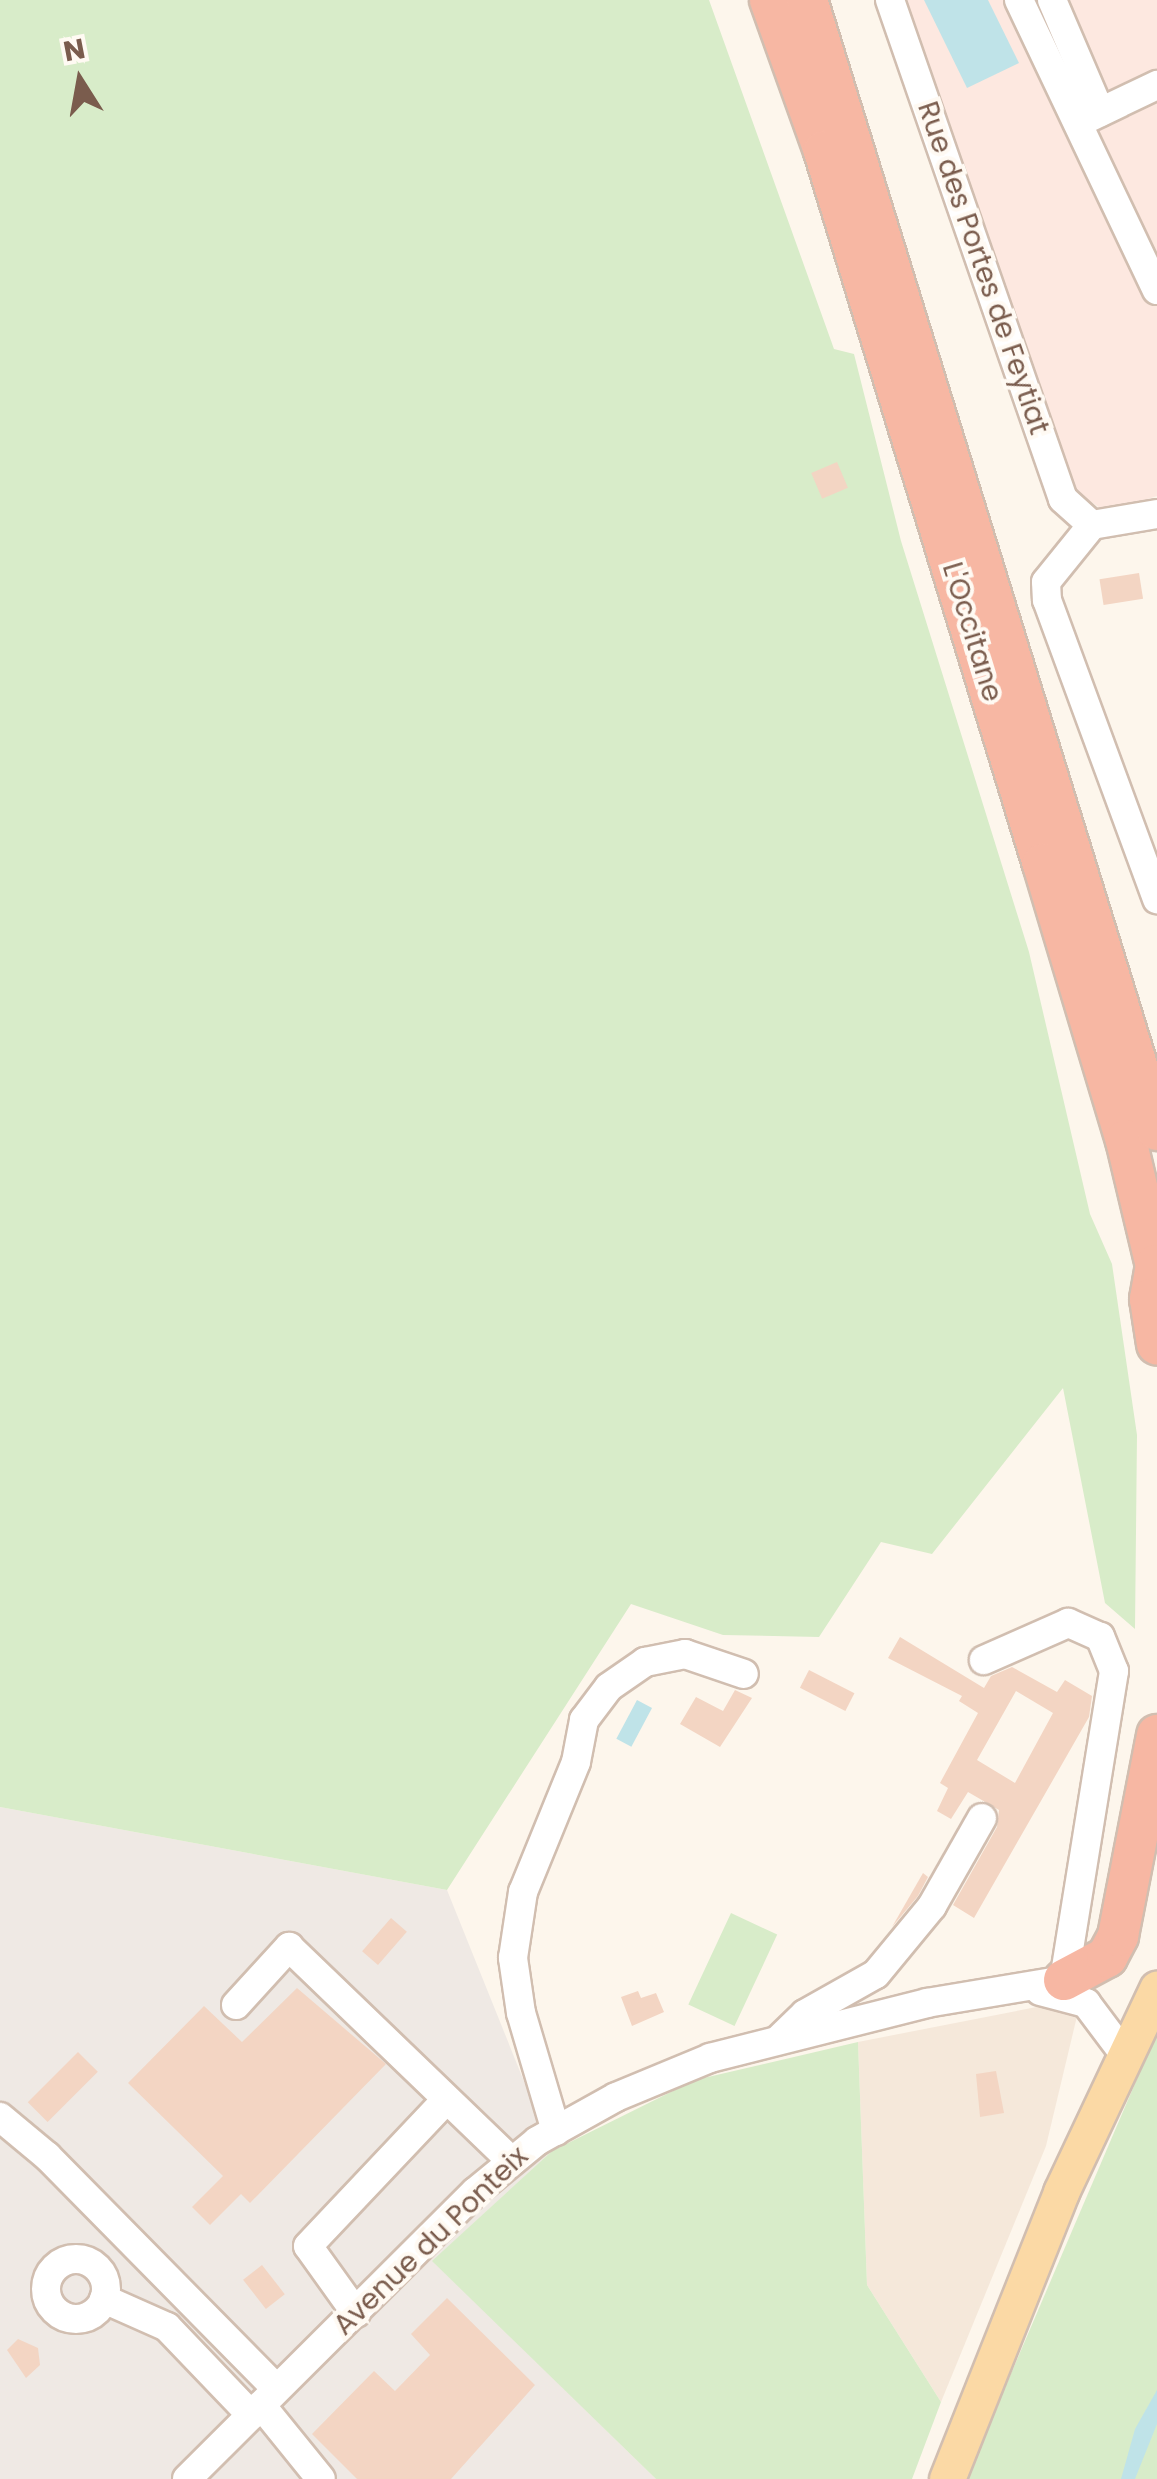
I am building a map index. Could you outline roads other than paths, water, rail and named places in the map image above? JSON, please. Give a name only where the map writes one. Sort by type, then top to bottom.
[{"type":"highway","name":"L'Occitane","points":[[770,0],[824,152],[1126,1140],[1156,1267],[1150,1299],[1157,1344]]},
{"type":"highway","name":"L'Occitane","points":[[807,0],[1157,1130]]},
{"type":"highway","points":[[1064,1980],[1108,1957],[1118,1936],[1157,1735]]},
{"type":"main road","points":[[947,2479],[1122,2051],[1157,1988]]},
{"type":"street","name":"Rue des Portes de Feytiat","points":[[890,0],[1063,500],[1092,526]]},
{"type":"street","points":[[1019,0],[1089,117]]},
{"type":"street","points":[[1052,0],[1089,117],[1157,290]]},
{"type":"street","points":[[1089,117],[1157,85]]},
{"type":"street","points":[[1157,514],[1092,526],[1046,582],[1047,600],[1157,899]]},
{"type":"street","points":[[984,1660],[1068,1623],[1100,1637],[1114,1671],[1064,1980]]},
{"type":"street","points":[[556,2131],[521,2014],[513,1958],[523,1892],[576,1762],[584,1720],[609,1687],[645,1662],[685,1654],[744,1674]]},
{"type":"street","points":[[777,2041],[805,2014],[876,1974],[932,1906],[982,1818]]},
{"type":"street","points":[[236,2005],[289,1948],[510,2160]]},
{"type":"street","name":"Avenue du Ponteix","points":[[187,2479],[510,2160],[556,2131],[710,2058],[1004,1989],[1064,1980]]},
{"type":"street","points":[[1004,1989],[1062,1993],[1086,2002],[1122,2051]]},
{"type":"street","points":[[356,2314],[308,2246],[446,2100]]},
{"type":"street","points":[[0,2118],[47,2156],[263,2403],[312,2475]]},
{"type":"street","points":[[104,2299],[167,2327],[263,2403]]},
{"type":"water","points":[[924,0],[988,0],[1019,63],[967,88]]},
{"type":"water","points":[[637,1700],[652,1708],[631,1747],[616,1739]]},
{"type":"water","points":[[1157,2390],[1157,2424],[1135,2479],[1121,2479],[1135,2429]]}]
